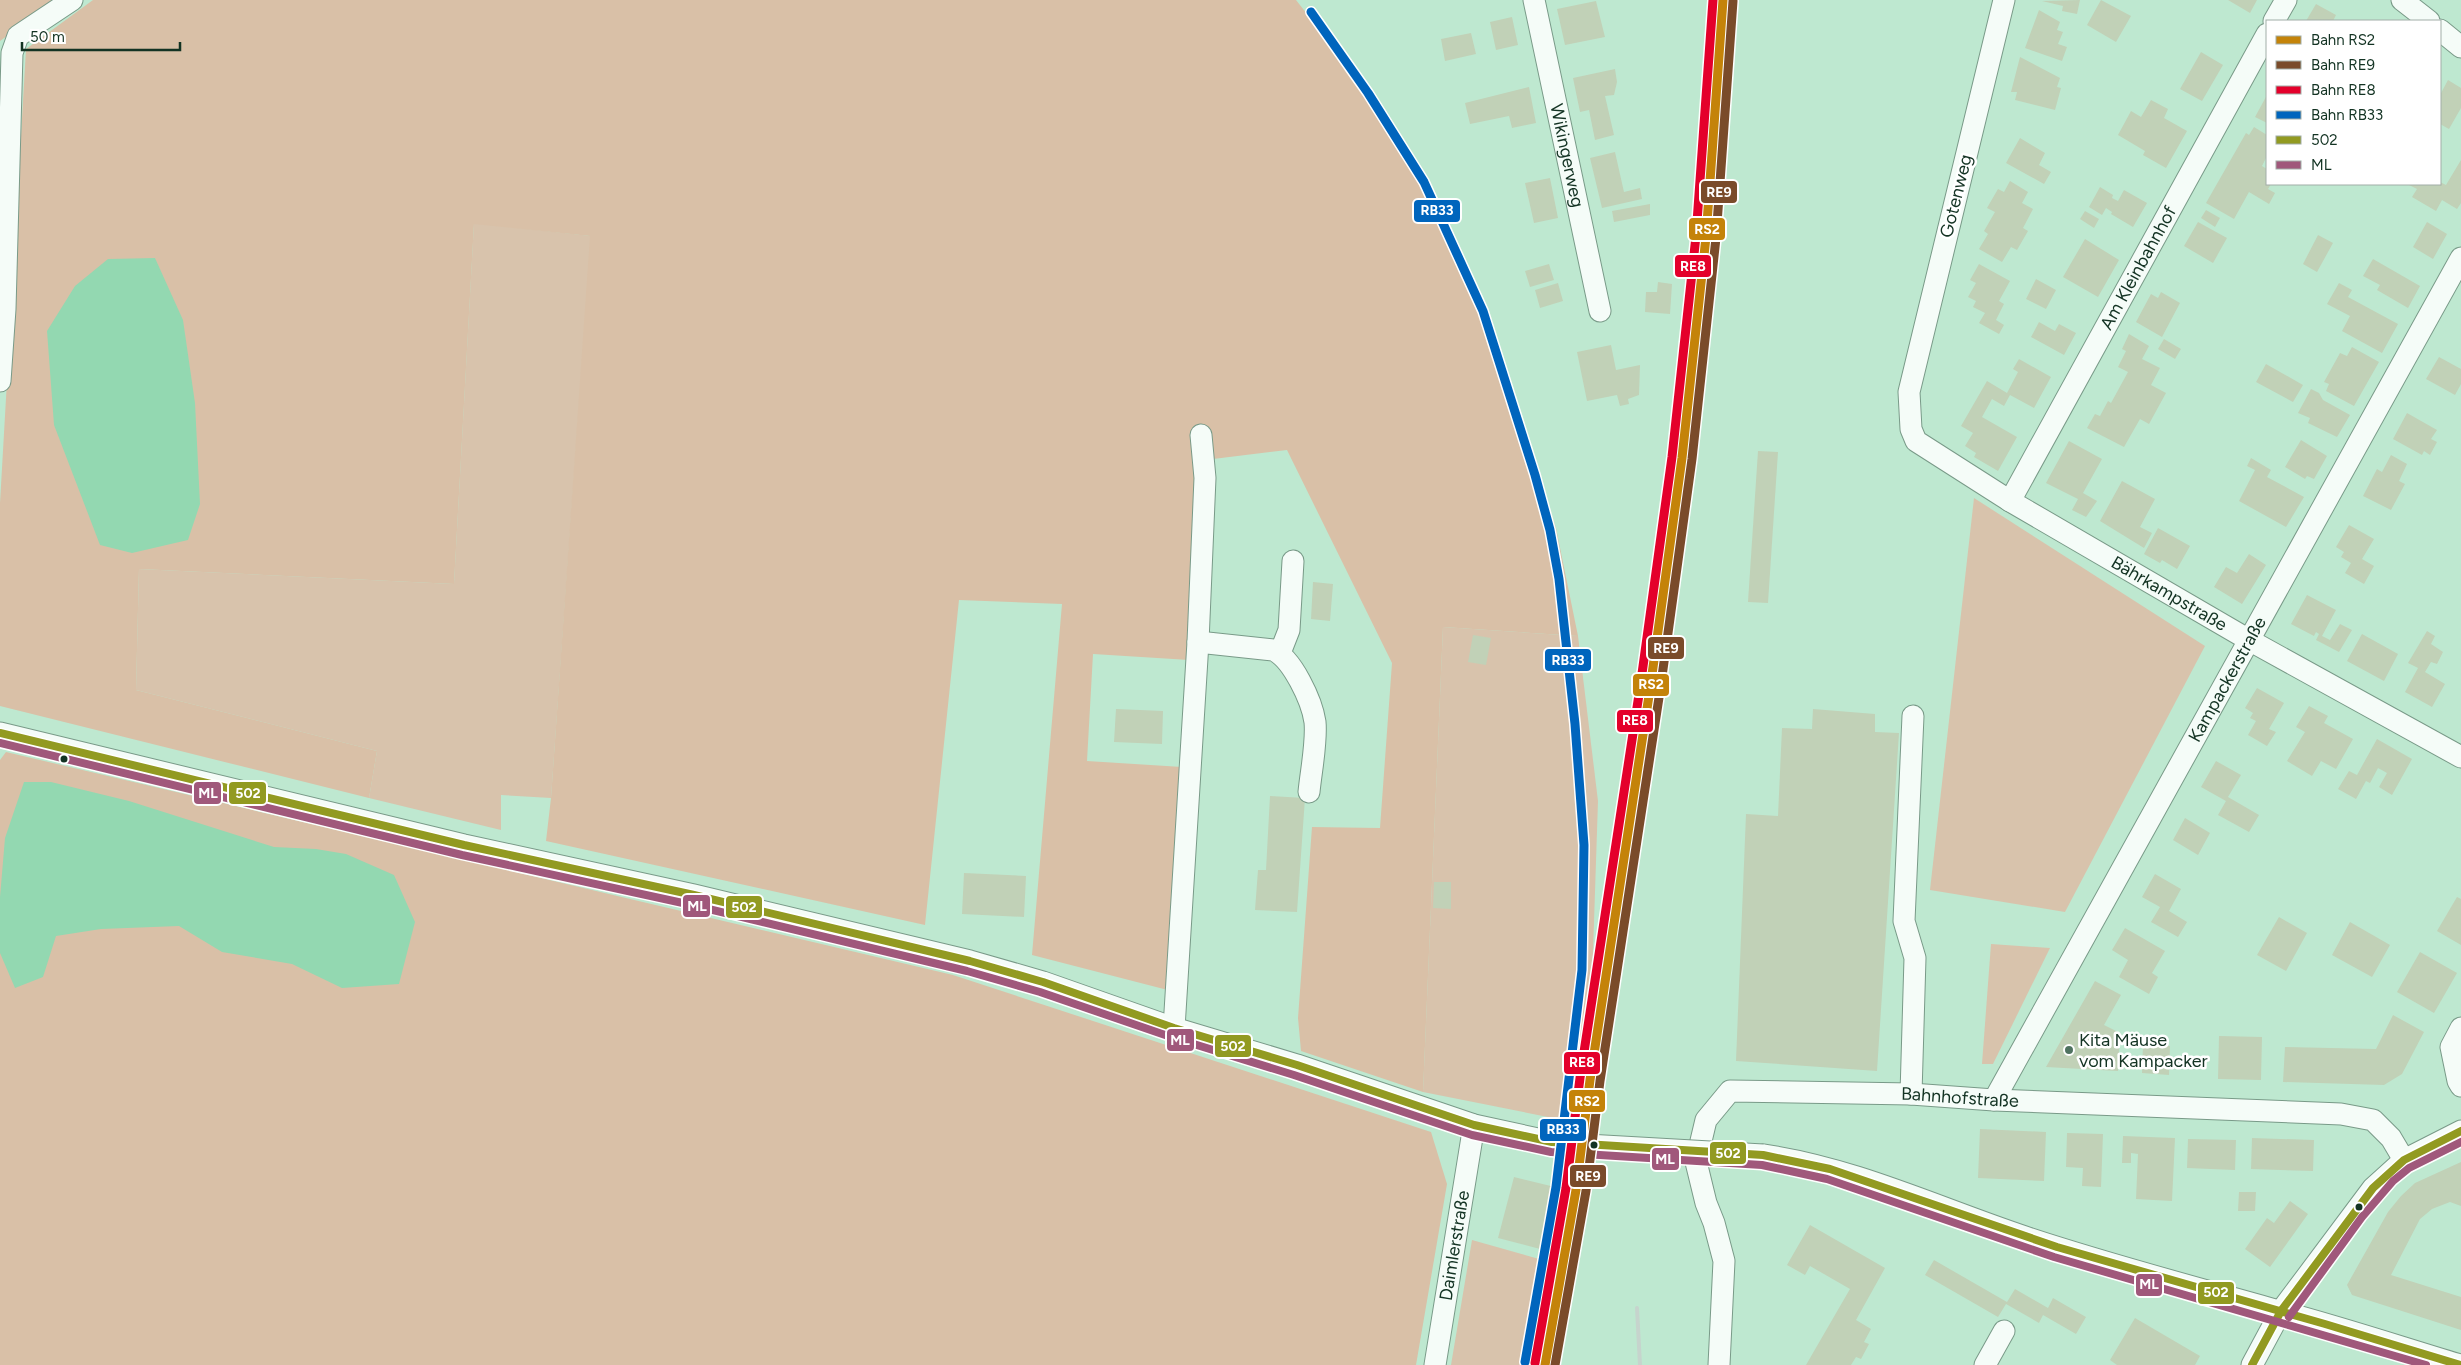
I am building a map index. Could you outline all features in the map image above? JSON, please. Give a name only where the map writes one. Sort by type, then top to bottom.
[{"type":"street","points":[[0,381],[5,309],[6,51],[18,36],[72,0]]},
{"type":"street","name":"Wikingerweg","points":[[1534,0],[1600,311]]},
{"type":"street","name":"Gotenweg","points":[[2004,0],[1909,392],[1911,429],[1916,441],[2010,501]]},
{"type":"street","points":[[2275,20],[2286,0]]},
{"type":"street","points":[[2402,0],[2428,20]]},
{"type":"street","points":[[2441,31],[2461,47]]},
{"type":"street","name":"Am Kleinbahnhof","points":[[2010,501],[2266,36]]},
{"type":"street","name":"Kampackerstraße","points":[[1994,1100],[2461,258]]},
{"type":"street","points":[[1174,1028],[1198,642],[1205,478],[1201,435]]},
{"type":"street","name":"Bährkampstraße","points":[[2010,501],[2249,640],[2461,757]]},
{"type":"street","points":[[1280,653],[1289,630],[1293,561]]},
{"type":"street","points":[[1198,642],[1273,650],[1280,653],[1290,664],[1306,695],[1315,723],[1309,792]]},
{"type":"street","points":[[1910,1094],[1915,958],[1904,921],[1913,716]]},
{"type":"street","points":[[0,733],[454,842],[694,895],[970,961],[1043,982],[1174,1028],[1297,1065],[1474,1125],[1569,1144],[1763,1155],[1797,1160],[1858,1177],[2025,1237],[2134,1271],[2281,1311],[2460,1365]]},
{"type":"street","points":[[2461,1028],[2452,1046],[2458,1082],[2461,1086]]},
{"type":"street","name":"Bahnhofstraße","points":[[1719,1365],[1724,1262],[1696,1162],[1706,1120],[1730,1091],[1910,1094],[1994,1100],[2341,1114],[2373,1120],[2391,1138],[2404,1160]]},
{"type":"street","name":"Daimlerstraße","points":[[1434,1365],[1474,1125]]},
{"type":"street","points":[[2252,1365],[2281,1311],[2373,1188],[2404,1160],[2461,1131]]},
{"type":"street","points":[[1986,1365],[2004,1331]]},
{"type":"shaded area","points":[[0,0],[57,0],[0,41]]},
{"type":"shaded area","points":[[93,0],[1296,0],[1364,86],[1421,184],[1496,340],[1556,528],[1578,636],[1443,627],[1423,1092],[1301,1051],[1298,1018],[1312,827],[1380,828],[1392,663],[1287,450],[1213,459],[1205,661],[1093,654],[1087,761],[1198,768],[1187,995],[1032,955],[1062,604],[959,600],[925,925],[546,841],[551,798],[590,236],[474,224],[454,584],[139,569],[136,690],[377,751],[369,798],[0,706],[0,503],[26,49]]},
{"type":"shaded area","points":[[474,223],[591,236],[551,798],[501,795],[501,830],[369,798],[377,751],[136,690],[139,569],[454,584]]},
{"type":"shaded area","points":[[155,258],[183,320],[195,403],[200,504],[188,540],[132,553],[100,545],[54,425],[47,331],[75,286],[108,259]]},
{"type":"shaded area","points":[[1974,498],[2205,646],[2065,912],[1930,890]]},
{"type":"shaded area","points":[[1443,627],[1578,636],[1598,801],[1591,1013],[1578,1123],[1423,1092]]},
{"type":"shaded area","points":[[6,752],[953,975],[1431,1132],[1447,1184],[1416,1365],[0,1365],[0,760]]},
{"type":"shaded area","points":[[24,782],[51,782],[129,801],[274,847],[316,849],[346,854],[394,875],[415,922],[399,984],[342,988],[292,964],[222,952],[179,926],[101,929],[56,936],[43,977],[15,988],[0,953],[0,897],[5,838]]},
{"type":"shaded area","points":[[1991,944],[2050,948],[1993,1064],[1982,1064]]},
{"type":"shaded area","points":[[1472,1240],[1557,1264],[1539,1365],[1451,1365]]},
{"type":"building","points":[[2080,0],[2077,14],[2062,11],[2063,6],[2042,1]]},
{"type":"building","points":[[2101,0],[2131,16],[2116,42],[2087,25]]},
{"type":"building","points":[[2228,0],[2257,0],[2250,13]]},
{"type":"building","points":[[1596,1],[1605,37],[1565,45],[1557,9]]},
{"type":"building","points":[[2316,4],[2336,15],[2334,20],[2307,20]]},
{"type":"building","points":[[2039,10],[2060,22],[2057,30],[2063,32],[2058,44],[2067,47],[2062,61],[2025,48]]},
{"type":"building","points":[[1512,17],[1518,45],[1496,50],[1490,22]]},
{"type":"building","points":[[1471,33],[1476,54],[1445,61],[1441,39]]},
{"type":"building","points":[[2201,52],[2223,65],[2202,101],[2180,89]]},
{"type":"building","points":[[2020,57],[2060,78],[2057,87],[2061,88],[2055,110],[2015,100],[2017,92],[2011,92]]},
{"type":"building","points":[[1615,69],[1617,82],[1614,95],[1605,96],[1614,135],[1595,140],[1589,110],[1580,112],[1573,78]]},
{"type":"building","points":[[2448,80],[2461,88],[2461,108],[2449,129],[2441,125],[2441,93]]},
{"type":"building","points":[[1529,87],[1536,123],[1512,128],[1509,116],[1470,124],[1465,103]]},
{"type":"building","points":[[2266,97],[2266,122],[2255,117]]},
{"type":"building","points":[[2151,100],[2168,109],[2164,118],[2187,131],[2166,168],[2143,155],[2145,151],[2118,135],[2131,111],[2141,117]]},
{"type":"building","points":[[2254,127],[2266,134],[2266,158],[2262,166],[2266,168],[2266,185],[2270,185],[2268,189],[2275,193],[2269,204],[2249,192],[2234,219],[2206,203],[2246,133],[2249,135]]},
{"type":"building","points":[[2020,138],[2045,153],[2039,165],[2051,172],[2044,184],[2006,163]]},
{"type":"building","points":[[1615,152],[1624,192],[1640,188],[1642,199],[1602,208],[1590,158]]},
{"type":"building","points":[[2461,160],[2461,203],[2457,209],[2442,200],[2436,211],[2412,197],[2417,189],[2409,185],[2441,185],[2441,182],[2446,185]]},
{"type":"building","points":[[1550,178],[1558,218],[1534,223],[1525,183]]},
{"type":"building","points":[[2010,181],[2028,192],[2022,203],[2033,209],[2023,228],[2028,231],[2017,250],[2011,247],[2002,262],[1979,249],[1988,234],[1984,231],[1995,212],[1987,208],[1998,189],[2004,192]]},
{"type":"building","points":[[2100,187],[2113,195],[2112,198],[2118,201],[2124,190],[2147,203],[2133,227],[2111,214],[2112,212],[2106,208],[2102,215],[2089,207]]},
{"type":"building","points":[[1650,204],[1650,215],[1614,222],[1612,211]]},
{"type":"building","points":[[2206,210],[2220,218],[2215,227],[2201,218]]},
{"type":"building","points":[[2085,211],[2099,219],[2094,228],[2080,219]]},
{"type":"building","points":[[2198,222],[2227,238],[2213,263],[2184,246]]},
{"type":"building","points":[[2427,222],[2447,234],[2433,259],[2413,247]]},
{"type":"building","points":[[2318,235],[2333,243],[2317,272],[2303,264]]},
{"type":"building","points":[[2085,239],[2119,260],[2098,297],[2063,277]]},
{"type":"building","points":[[2373,259],[2420,286],[2408,308],[2377,290],[2380,285],[2363,276]]},
{"type":"building","points":[[1549,264],[1554,280],[1530,287],[1525,271]]},
{"type":"building","points":[[1979,264],[2010,281],[1999,301],[2004,304],[1996,320],[2004,325],[1999,334],[1979,323],[1985,313],[1973,307],[1976,301],[1968,297],[1976,283],[1970,280]]},
{"type":"building","points":[[2036,279],[2056,290],[2046,309],[2026,299]]},
{"type":"building","points":[[1658,282],[1672,284],[1670,314],[1645,312],[1646,292],[1657,292]]},
{"type":"building","points":[[1558,283],[1563,301],[1540,308],[1535,290]]},
{"type":"building","points":[[2339,283],[2352,290],[2348,297],[2398,324],[2382,353],[2342,331],[2350,316],[2327,304]]},
{"type":"building","points":[[2161,292],[2180,303],[2162,337],[2136,322],[2151,294],[2158,298]]},
{"type":"building","points":[[2039,322],[2055,331],[2059,324],[2076,333],[2064,355],[2031,337]]},
{"type":"building","points":[[2129,334],[2149,346],[2142,359],[2160,368],[2151,385],[2166,393],[2149,424],[2140,419],[2124,447],[2087,428],[2095,414],[2100,416],[2108,401],[2111,403],[2128,372],[2118,367],[2126,351],[2122,349]]},
{"type":"building","points":[[2164,339],[2181,349],[2175,359],[2158,349]]},
{"type":"building","points":[[1611,345],[1616,370],[1640,365],[1639,395],[1628,399],[1629,404],[1620,406],[1617,395],[1587,401],[1577,352]]},
{"type":"building","points":[[2352,347],[2379,362],[2354,406],[2326,391],[2329,384],[2324,382],[2340,353],[2347,356]]},
{"type":"building","points":[[2439,357],[2461,369],[2461,384],[2455,395],[2426,379]]},
{"type":"building","points":[[2019,359],[2051,377],[2034,408],[2010,395],[2004,406],[1992,399],[1982,417],[2017,437],[1998,471],[1974,457],[1976,453],[1965,446],[1973,433],[1961,426],[1987,381],[2007,393],[2018,372],[2013,369]]},
{"type":"building","points":[[2266,364],[2303,385],[2293,402],[2256,382]]},
{"type":"building","points":[[2311,389],[2319,393],[2323,400],[2350,415],[2337,437],[2308,423],[2310,418],[2298,413]]},
{"type":"building","points":[[2407,413],[2437,430],[2431,439],[2437,442],[2430,455],[2424,451],[2422,455],[2393,439]]},
{"type":"building","points":[[2301,440],[2327,456],[2314,479],[2307,476],[2305,479],[2285,467]]},
{"type":"building","points":[[2069,441],[2102,459],[2083,493],[2097,501],[2086,517],[2072,510],[2078,499],[2046,483]]},
{"type":"building","points":[[1758,451],[1778,452],[1768,603],[1748,602]]},
{"type":"building","points":[[2391,455],[2407,464],[2399,481],[2405,484],[2391,510],[2363,496],[2377,469],[2382,472]]},
{"type":"building","points":[[2251,458],[2271,470],[2267,477],[2304,497],[2286,527],[2239,501],[2255,470],[2247,466]]},
{"type":"building","points":[[2122,481],[2155,499],[2140,527],[2152,533],[2144,548],[2100,521]]},
{"type":"building","points":[[2349,525],[2374,539],[2362,559],[2374,566],[2364,584],[2345,573],[2351,563],[2341,557],[2344,552],[2336,547]]},
{"type":"building","points":[[2158,528],[2190,546],[2177,569],[2162,560],[2160,563],[2144,554]]},
{"type":"building","points":[[2249,554],[2266,565],[2242,604],[2214,587],[2226,567],[2237,573]]},
{"type":"building","points":[[1313,582],[1333,584],[1330,621],[1311,619]]},
{"type":"building","points":[[2307,595],[2336,610],[2322,636],[2330,640],[2340,624],[2352,630],[2339,652],[2316,640],[2319,634],[2316,632],[2314,636],[2291,624]]},
{"type":"building","points":[[2427,631],[2435,636],[2431,644],[2443,652],[2437,664],[2431,662],[2425,672],[2445,684],[2432,707],[2405,692],[2418,668],[2408,663]]},
{"type":"building","points":[[2362,634],[2398,654],[2384,681],[2347,661]]},
{"type":"building","points":[[1473,635],[1491,638],[1486,665],[1468,662]]},
{"type":"building","points":[[2257,688],[2284,703],[2269,729],[2276,732],[2267,746],[2248,735],[2256,721],[2250,718],[2253,713],[2245,708]]},
{"type":"building","points":[[2309,706],[2328,716],[2324,723],[2353,739],[2336,769],[2321,761],[2312,776],[2287,761],[2305,732],[2296,727]]},
{"type":"building","points":[[1116,709],[1163,711],[1162,744],[1114,742]]},
{"type":"building","points":[[1813,709],[1875,714],[1875,732],[1899,733],[1877,1071],[1736,1061],[1746,814],[1778,816],[1782,728],[1812,729]]},
{"type":"building","points":[[2377,739],[2412,759],[2392,795],[2379,787],[2387,773],[2378,768],[2370,783],[2366,781],[2356,799],[2338,789],[2349,771],[2357,775]]},
{"type":"building","points":[[2216,761],[2241,775],[2228,797],[2259,815],[2249,832],[2218,815],[2226,801],[2201,787]]},
{"type":"building","points":[[1270,796],[1305,798],[1297,912],[1255,910],[1258,870],[1266,870]]},
{"type":"building","points":[[2185,818],[2210,833],[2198,855],[2173,840]]},
{"type":"building","points":[[964,873],[1026,876],[1024,917],[962,914]]},
{"type":"building","points":[[2155,874],[2181,889],[2169,911],[2187,922],[2178,937],[2151,922],[2160,907],[2142,897]]},
{"type":"building","points":[[1434,882],[1451,882],[1451,909],[1433,908]]},
{"type":"building","points":[[2457,897],[2461,899],[2461,945],[2437,931]]},
{"type":"building","points":[[2279,917],[2307,933],[2286,971],[2257,955]]},
{"type":"building","points":[[2350,922],[2390,945],[2372,977],[2332,955]]},
{"type":"building","points":[[2125,928],[2165,951],[2152,973],[2158,977],[2149,994],[2119,977],[2128,960],[2112,950]]},
{"type":"building","points":[[2420,952],[2457,973],[2434,1013],[2397,992]]},
{"type":"building","points":[[2095,981],[2121,995],[2104,1025],[2120,1033],[2118,1071],[2046,1067]]},
{"type":"building","points":[[2393,1015],[2424,1032],[2402,1074],[2384,1085],[2283,1082],[2285,1047],[2376,1049]]},
{"type":"building","points":[[2219,1036],[2262,1037],[2261,1080],[2218,1079]]},
{"type":"building","points":[[2143,1045],[2170,1046],[2169,1075],[2142,1073]]},
{"type":"building","points":[[1980,1129],[2046,1132],[2044,1181],[1978,1178]]},
{"type":"building","points":[[2067,1133],[2103,1134],[2101,1187],[2082,1186],[2083,1168],[2066,1167]]},
{"type":"building","points":[[2123,1136],[2175,1138],[2172,1201],[2136,1199],[2138,1154],[2131,1153],[2131,1163],[2122,1163]]},
{"type":"building","points":[[2252,1138],[2314,1140],[2313,1171],[2251,1169]]},
{"type":"building","points":[[2188,1139],[2236,1140],[2235,1170],[2187,1168]]},
{"type":"building","points":[[2461,1162],[2461,1206],[2450,1202],[2432,1209],[2420,1219],[2391,1275],[2461,1297],[2461,1330],[2352,1295],[2347,1285],[2388,1212],[2401,1196],[2415,1183]]},
{"type":"building","points":[[1514,1177],[1559,1188],[1544,1250],[1498,1238]]},
{"type":"building","points":[[2239,1192],[2256,1192],[2255,1211],[2238,1211]]},
{"type":"building","points":[[2290,1201],[2308,1214],[2270,1267],[2245,1249],[2267,1218],[2274,1223]]},
{"type":"building","points":[[1810,1225],[1885,1268],[1856,1320],[1871,1329],[1864,1342],[1869,1344],[1861,1359],[1856,1357],[1851,1365],[1806,1365],[1850,1289],[1810,1266],[1805,1275],[1787,1265]]},
{"type":"building","points":[[1934,1260],[2007,1302],[2015,1289],[2048,1308],[2053,1298],[2086,1317],[2076,1334],[2043,1315],[2039,1323],[2006,1304],[1998,1317],[1925,1275]]},
{"type":"building","points":[[2135,1318],[2200,1356],[2195,1365],[2117,1365],[2110,1360]]},
{"type":"railway","points":[[1637,1308],[1640,1365]]},
{"type":"rail line","name":"RE8","points":[[1535,1363],[1566,1188],[1580,1078],[1640,688],[1672,457],[1696,236],[1713,0]]},
{"type":"rail line","name":"RS2","points":[[1545,1365],[1576,1190],[1590,1080],[1650,689],[1682,458],[1706,237],[1723,0]]},
{"type":"rail line","name":"RE9","points":[[1555,1365],[1586,1191],[1600,1081],[1660,691],[1692,459],[1716,238],[1733,1]]},
{"type":"rail line","name":"RB33","points":[[1311,12],[1368,93],[1424,182],[1483,311],[1535,475],[1550,530],[1559,579],[1575,724],[1584,845],[1582,970],[1556,1187],[1525,1362]]},
{"type":"transit line","name":"502","points":[[0,733],[464,845],[694,895],[970,961],[1043,982],[1174,1028],[1297,1065],[1474,1125],[1552,1142],[1763,1155],[1830,1169],[2057,1247],[2460,1365]]},
{"type":"transit line","name":"ML","points":[[0,743],[462,855],[692,905],[967,971],[1040,992],[1171,1037],[1294,1075],[1472,1135],[1551,1152],[1762,1165],[1827,1179],[2054,1257],[2426,1365]]},
{"type":"transit line","name":"502","points":[[2252,1365],[2281,1311],[2373,1188],[2404,1160],[2461,1131]]},
{"type":"transit line","name":"ML","points":[[2289,1317],[2362,1217],[2393,1181],[2409,1168],[2461,1142]]},
{"type":"place","name":"Kita Mäuse vom Kampacker","points":[[2069,1050]]}]
